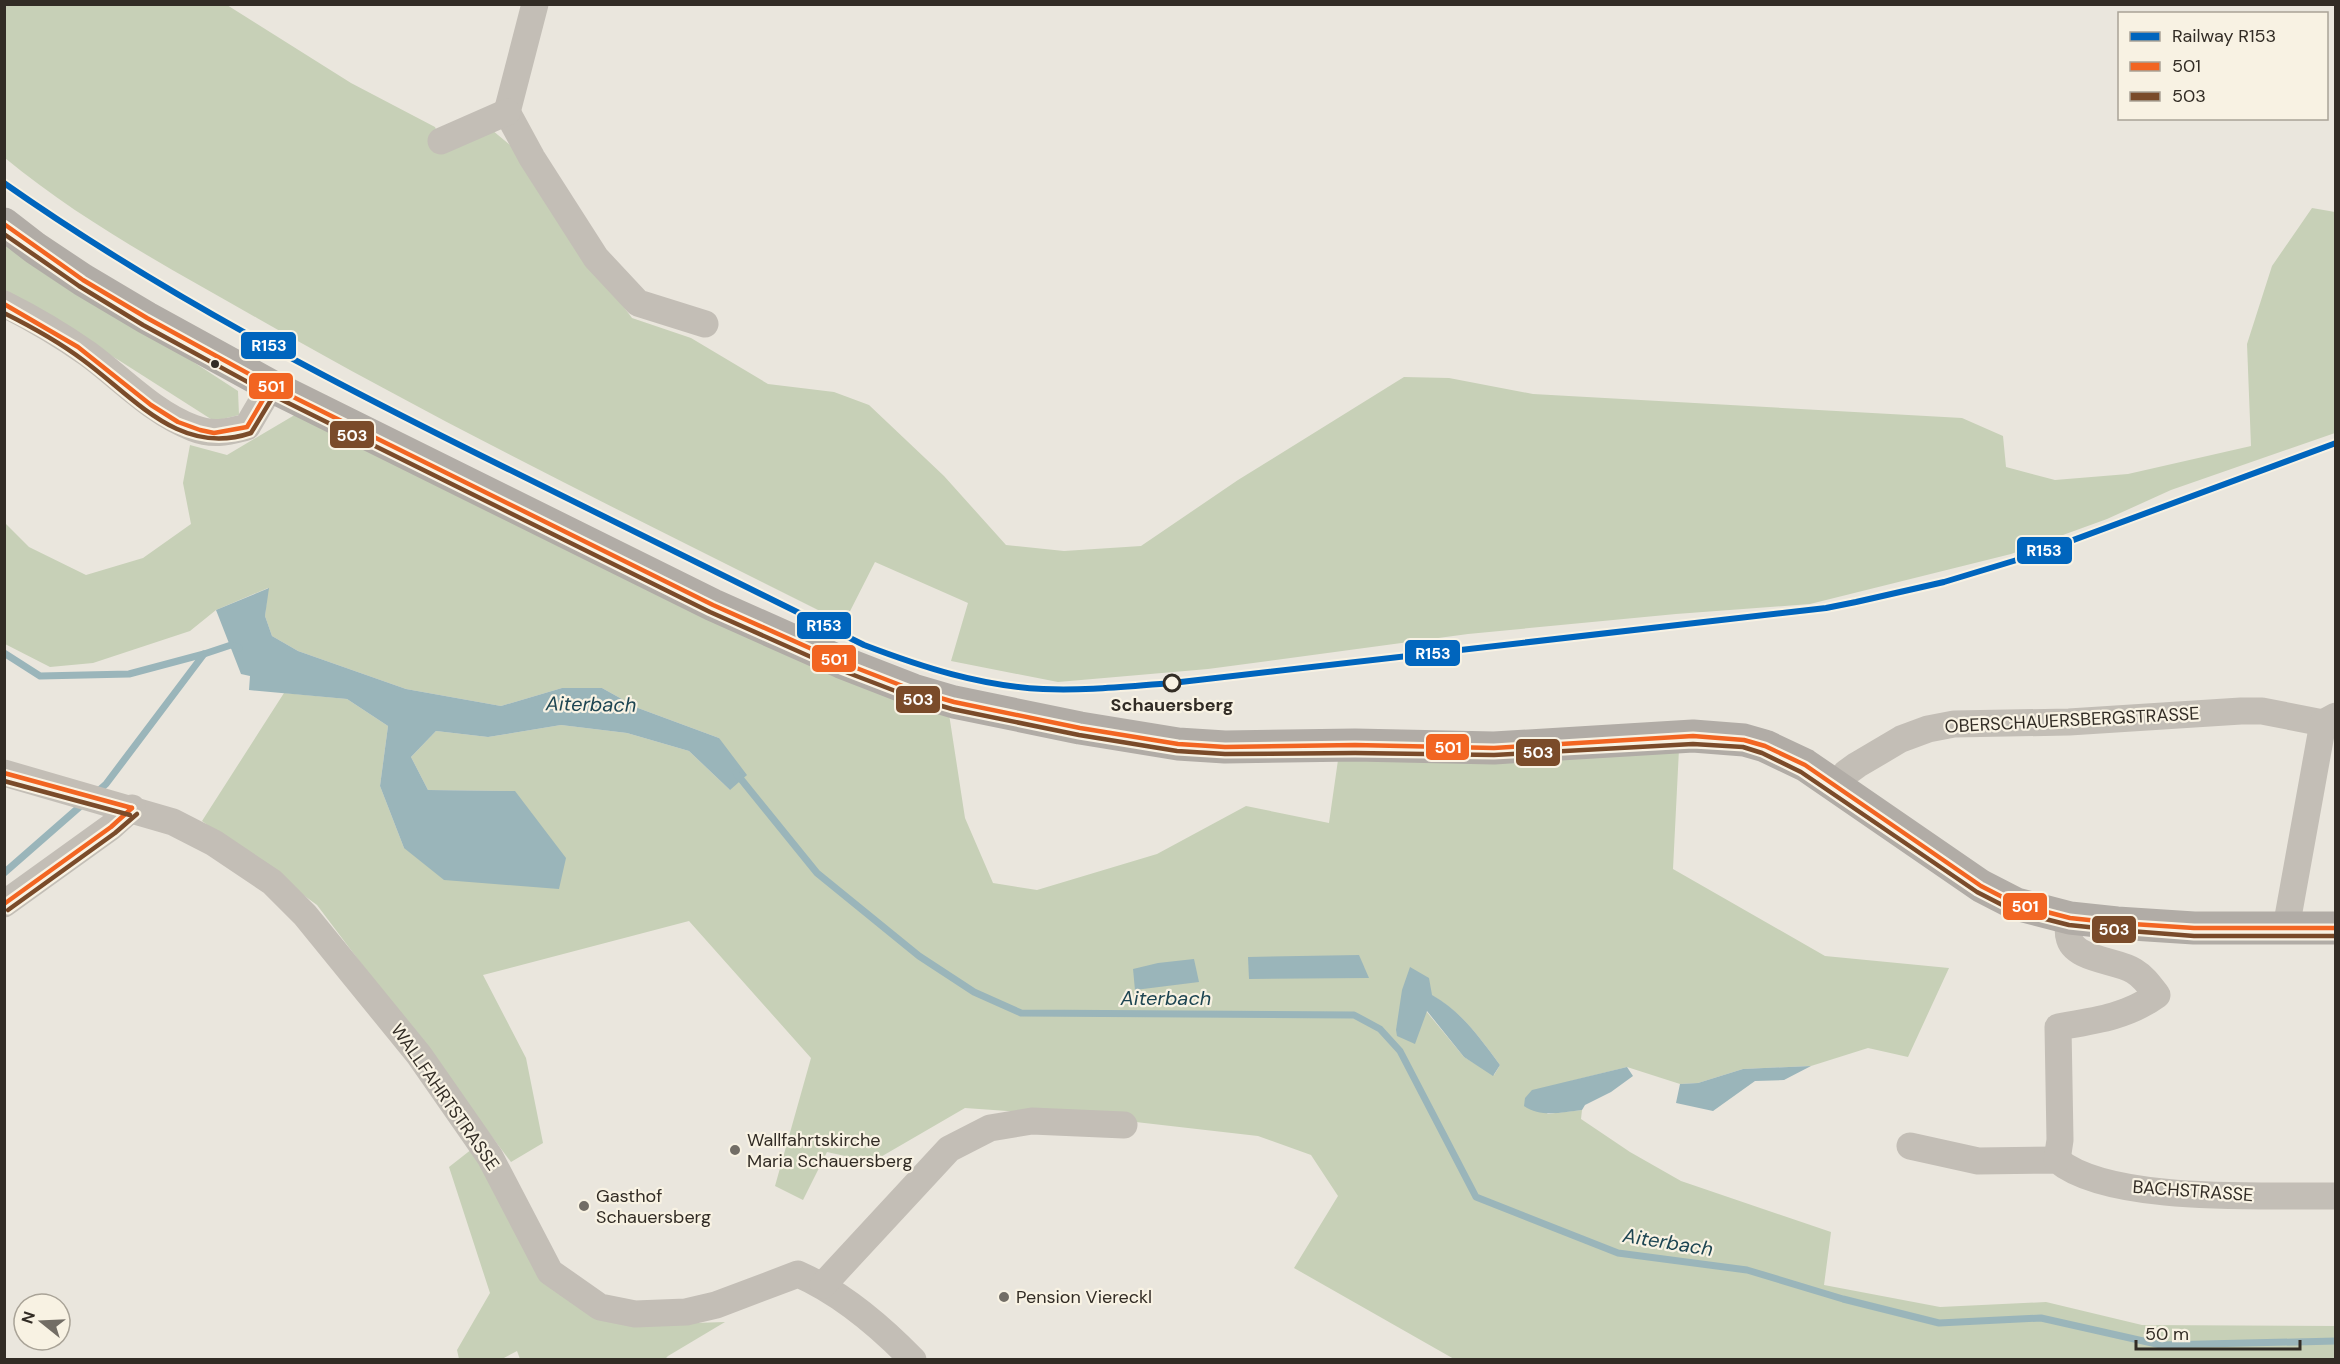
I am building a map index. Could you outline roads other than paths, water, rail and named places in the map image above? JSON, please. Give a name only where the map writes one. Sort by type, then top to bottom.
[{"type":"main road","points":[[4,224],[83,280],[271,386],[712,605],[877,677],[954,702],[1133,738],[1225,747],[1355,745],[1494,748],[1693,736],[1744,740],[1785,754],[1836,785],[1981,886],[2016,904],[2070,918],[2194,928],[2336,928]]},
{"type":"street","points":[[536,4],[509,106],[532,158],[596,258],[638,303],[705,324]]},
{"type":"street","points":[[441,141],[509,106]]},
{"type":"street","points":[[4,304],[33,319],[87,354],[167,416],[194,429],[220,434],[247,427],[271,386]]},
{"type":"street","name":"OBERSCHAUERSBERGSTRASSE","points":[[1836,785],[1857,765],[1901,739],[1928,729],[1954,724],[2069,722],[2241,711],[2262,711],[2329,719],[2286,928]]},
{"type":"street","name":"WALLFAHRTSTRASSE","points":[[4,772],[60,790],[122,805],[173,822],[214,843],[272,882],[305,915],[419,1055],[483,1147],[550,1272],[600,1307],[634,1314],[686,1312],[717,1305],[798,1274],[823,1285]]},
{"type":"street","points":[[4,904],[111,827],[122,805]]},
{"type":"street","points":[[1910,1146],[1978,1161],[2057,1161],[2060,1140],[2058,1027],[2126,1013],[2157,995],[2133,970],[2092,957],[2072,945],[2068,936],[2070,918]]},
{"type":"street","points":[[913,1359],[894,1340],[823,1285],[949,1149],[990,1128],[1032,1121],[1124,1125]]},
{"type":"street","name":"BACHSTRASSE","points":[[2057,1161],[2068,1170],[2085,1177],[2124,1187],[2208,1195],[2336,1196]]},
{"type":"water","points":[[269,588],[265,616],[272,636],[298,651],[406,689],[501,706],[562,688],[602,688],[638,708],[719,738],[747,775],[730,790],[689,751],[627,733],[561,725],[488,737],[436,731],[411,757],[428,790],[515,791],[566,858],[559,889],[444,880],[404,848],[380,786],[388,726],[347,699],[249,690],[250,676],[241,674],[216,610]]},
{"type":"water","points":[[1359,955],[1369,978],[1249,979],[1248,957]]},
{"type":"water","points":[[1194,959],[1199,982],[1135,990],[1133,969],[1158,963]]},
{"type":"water","points":[[1410,967],[1429,978],[1432,995],[1461,1017],[1485,1045],[1500,1065],[1493,1076],[1464,1057],[1427,1011],[1415,1044],[1397,1036],[1402,990]]},
{"type":"water","points":[[1811,1066],[1784,1080],[1755,1081],[1713,1111],[1676,1103],[1680,1084],[1698,1083],[1743,1069]]},
{"type":"water","points":[[1627,1067],[1633,1076],[1611,1092],[1585,1105],[1582,1110],[1545,1113],[1524,1106],[1525,1098],[1532,1090]]},
{"type":"waterway","name":"Aiterbach","points":[[4,653],[40,676],[129,674],[231,645],[239,648]]},
{"type":"waterway","points":[[97,792],[106,784],[204,654]]},
{"type":"waterway","name":"Aiterbach","points":[[736,773],[817,873],[919,956],[974,992],[1021,1013],[1354,1015],[1380,1029],[1400,1051],[1476,1197],[1618,1253],[1747,1270],[1843,1299],[1939,1323],[2041,1318],[2161,1345],[2336,1341]]},
{"type":"waterway","points":[[4,873],[84,803]]},
{"type":"rail line","name":"R153","points":[[4,183],[126,263],[250,336],[508,469],[864,645],[908,661],[974,680],[1020,687],[1075,689],[1172,683],[1826,608],[1944,582],[2030,556],[2336,443]]},
{"type":"place","name":"Schauersberg","points":[[1172,683]]},
{"type":"place","name":"Wallfahrtskirche Maria Schauersberg","points":[[735,1150]]},
{"type":"place","name":"Gasthof Schauersberg","points":[[584,1206]]},
{"type":"place","name":"Pension Viereckl","points":[[1004,1297]]}]
